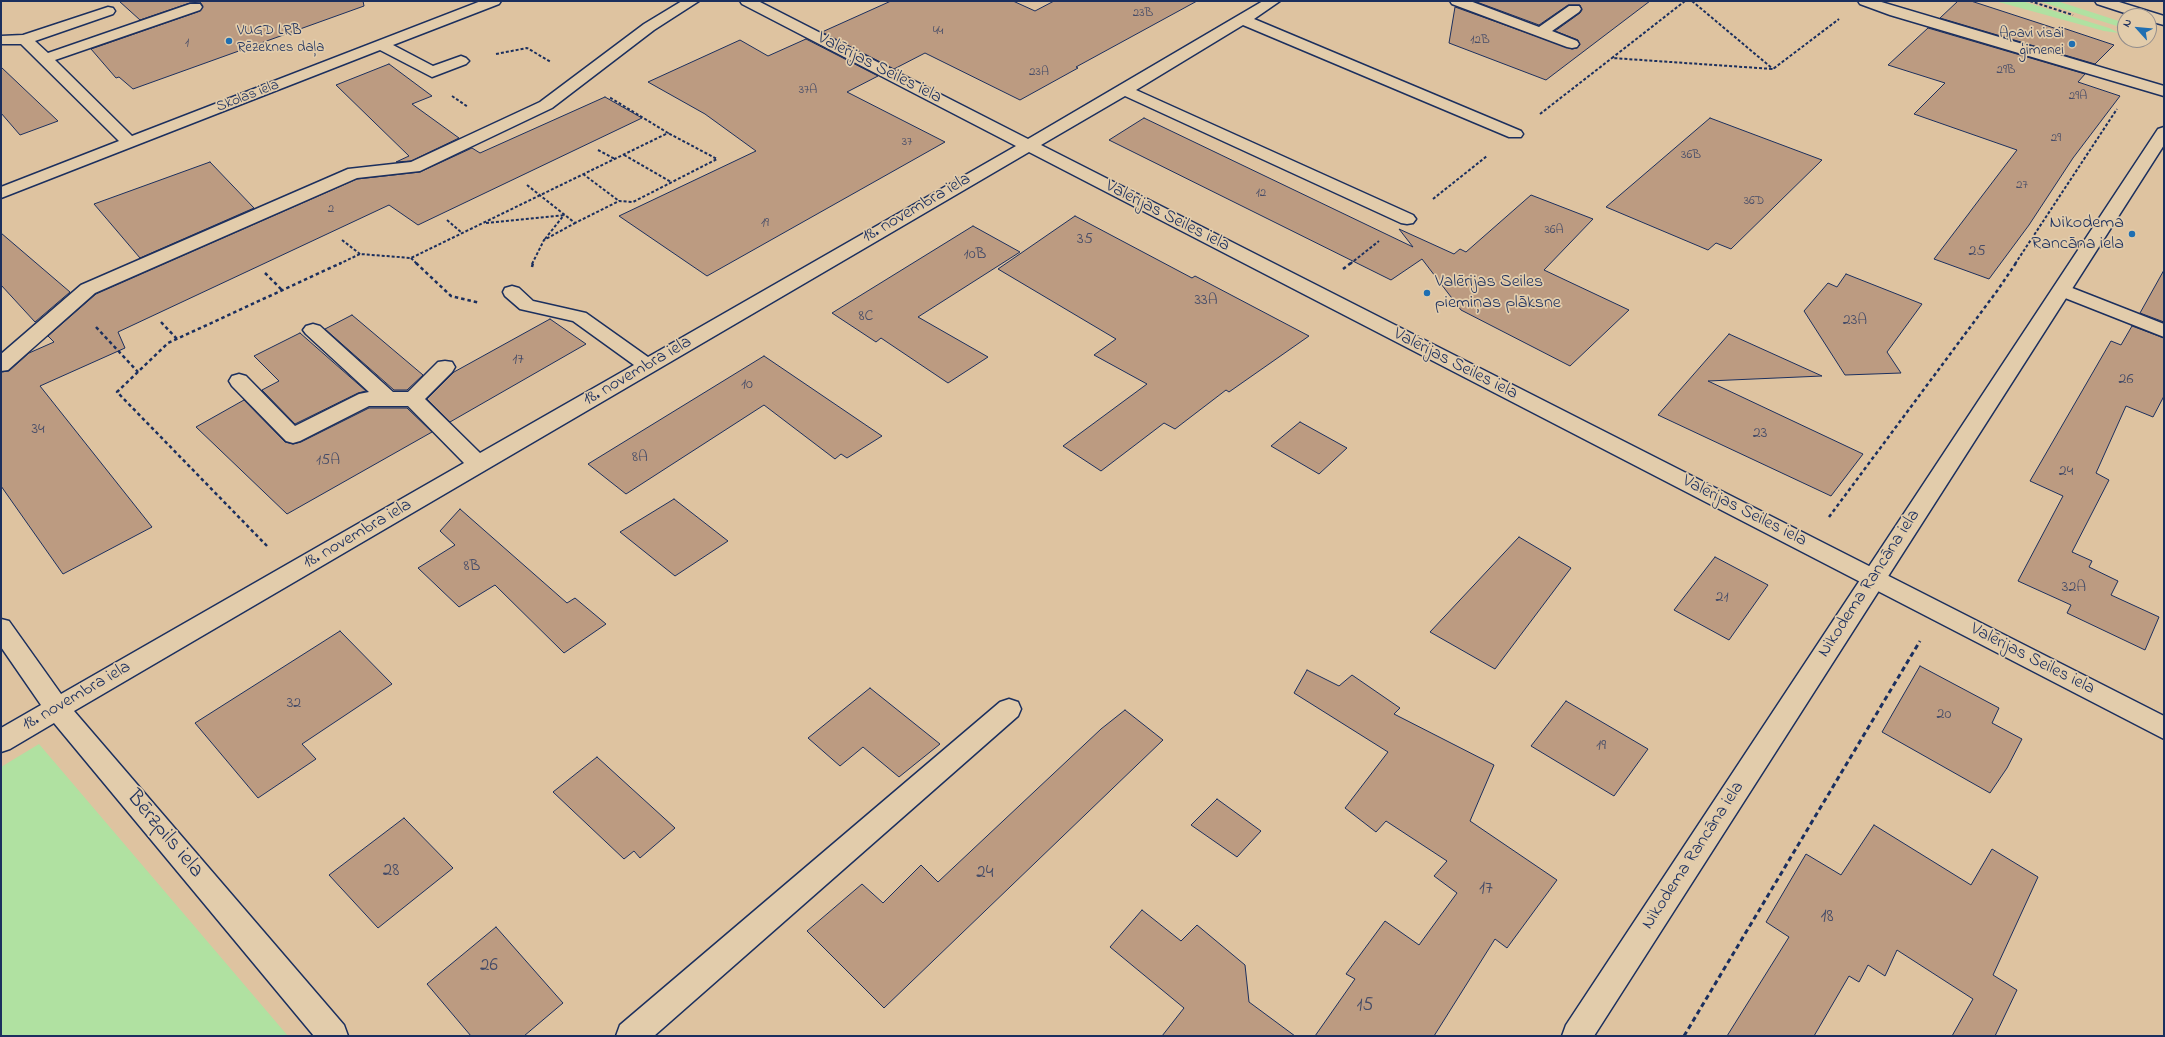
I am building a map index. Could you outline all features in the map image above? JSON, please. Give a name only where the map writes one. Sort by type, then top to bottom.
[{"type":"street","name":"Skolas iela","points":[[1,193],[381,45],[470,4],[494,1]]},
{"type":"street","points":[[1,365],[88,288],[354,172],[414,167],[546,105],[649,27],[692,1]]},
{"type":"street","name":"Valērijas Seiles iela","points":[[746,1],[2164,728]]},
{"type":"street","name":"18. novembra iela","points":[[1,741],[479,465],[1026,145],[1124,90],[1273,1]]},
{"type":"street","points":[[1457,1],[1572,44]]},
{"type":"street","points":[[1865,1],[1895,12],[2164,91]]},
{"type":"street","points":[[2102,1],[2164,21]]},
{"type":"street","points":[[45,58],[195,7]]},
{"type":"street","points":[[1541,32],[1574,9]]},
{"type":"street","points":[[1,40],[25,39],[108,11]]},
{"type":"street","points":[[1242,19],[1515,134]]},
{"type":"street","points":[[25,39],[130,143]]},
{"type":"street","points":[[381,45],[432,72],[461,61]]},
{"type":"street","points":[[1124,90],[1407,219]]},
{"type":"street","name":"Nikodema Rancāna iela","points":[[1577,1036],[2164,132]]},
{"type":"street","points":[[2062,290],[2164,331]]},
{"type":"street","points":[[512,292],[527,305],[579,317],[648,366]]},
{"type":"street","points":[[313,330],[387,398]]},
{"type":"street","points":[[413,399],[445,367]]},
{"type":"street","points":[[239,381],[293,436],[366,399],[413,399],[479,465]]},
{"type":"street","name":"Bērzpils iela","points":[[1,628],[57,708],[333,1036]]},
{"type":"street","points":[[631,1036],[1009,709]]},
{"type":"path","points":[[1314,292],[1685,1]]},
{"type":"path","points":[[1692,1],[1773,69]]},
{"type":"path","points":[[1612,58],[1773,69],[1840,19]]},
{"type":"path","points":[[496,54],[527,48],[581,79],[668,133],[717,160],[633,202],[619,201],[544,240]]},
{"type":"path","points":[[1809,545],[1997,291],[2135,82]]},
{"type":"path","points":[[293,572],[117,392],[168,343],[360,254],[410,258],[668,133]]},
{"type":"path","points":[[598,150],[615,159]]},
{"type":"path","points":[[624,155],[671,182]]},
{"type":"path","points":[[583,174],[619,201]]},
{"type":"path","points":[[527,185],[575,223]]},
{"type":"path","points":[[484,223],[565,215]]},
{"type":"path","points":[[532,274],[533,260],[544,240],[565,215]]},
{"type":"path","points":[[447,220],[462,233]]},
{"type":"path","points":[[342,240],[360,254]]},
{"type":"path","points":[[410,258],[451,296],[481,304]]},
{"type":"path","points":[[265,273],[282,290]]},
{"type":"path","points":[[73,302],[138,372]]},
{"type":"path","points":[[161,322],[177,339]]},
{"type":"path","points":[[1684,1036],[1853,749],[1939,612]]},
{"type":"green space","points":[[1995,1],[2022,1],[2109,28],[2117,33],[2104,31]]},
{"type":"green space","points":[[2038,1],[2057,1],[2117,20],[2117,26]]},
{"type":"green space","points":[[39,744],[288,1036],[1,1036],[1,767]]},
{"type":"building","points":[[119,1],[363,1],[364,6],[133,89],[119,77],[116,78],[91,49],[200,11],[203,6],[200,2],[190,3],[140,20]]},
{"type":"building","points":[[891,1],[1013,1],[1035,11],[1054,1],[1197,1],[1076,67],[1078,68],[1020,100],[925,53],[894,69],[822,32]]},
{"type":"building","points":[[1474,1],[1650,1],[1546,80],[1449,43],[1455,7],[1572,49],[1577,48],[1580,45],[1578,40],[1555,31],[1580,13],[1582,10],[1580,5],[1568,5],[1539,25]]},
{"type":"building","points":[[1958,1],[1971,1],[2057,29],[2060,27],[2114,45],[2095,64],[1940,18]]},
{"type":"building","points":[[1928,28],[2085,74],[2078,82],[2120,96],[2073,158],[2029,225],[1989,279],[1934,259],[2017,150],[1914,114],[1945,83],[1888,65]]},
{"type":"building","points":[[806,39],[878,76],[847,92],[945,142],[707,276],[619,216],[756,151],[705,114],[648,82],[740,40],[768,56]]},
{"type":"building","points":[[389,64],[432,96],[412,104],[459,138],[411,161],[396,162],[409,156],[336,85]]},
{"type":"building","points":[[1,67],[58,121],[20,135],[1,113]]},
{"type":"building","points":[[605,97],[642,118],[418,225],[389,205],[118,332],[125,348],[40,386],[152,527],[63,574],[1,486],[1,372],[9,371],[29,353],[54,342],[48,336],[96,294],[357,179],[420,172],[472,148],[480,153]]},
{"type":"building","points":[[1144,118],[1413,247],[1399,229],[1454,254],[1460,249],[1466,252],[1531,195],[1593,219],[1544,270],[1629,310],[1570,366],[1461,310],[1422,259],[1391,280],[1109,140]]},
{"type":"building","points":[[1710,118],[1822,160],[1731,249],[1716,243],[1708,250],[1606,207]]},
{"type":"building","points":[[210,162],[254,208],[140,258],[94,204]]},
{"type":"building","points":[[1075,216],[1192,278],[1195,276],[1309,336],[1229,392],[1226,390],[1175,429],[1164,423],[1101,471],[1063,446],[1147,384],[1094,355],[1116,339],[998,269]]},
{"type":"building","points":[[973,226],[1020,252],[918,317],[988,357],[948,383],[881,338],[876,342],[832,313]]},
{"type":"building","points":[[1,233],[70,292],[35,322],[1,285]]},
{"type":"building","points":[[2164,270],[2164,322],[2140,313]]},
{"type":"building","points":[[1846,274],[1922,304],[1887,352],[1901,373],[1845,375],[1804,311],[1828,283],[1837,287]]},
{"type":"building","points":[[352,315],[423,375],[407,390],[394,390],[325,329]]},
{"type":"building","points":[[550,319],[586,344],[450,422],[427,399],[454,372]]},
{"type":"building","points":[[2132,326],[2164,338],[2164,396],[2153,417],[2126,406],[2096,473],[2109,480],[2072,552],[2092,561],[2089,567],[2118,581],[2111,595],[2159,617],[2145,650],[2067,613],[2071,605],[2018,581],[2063,496],[2030,481],[2111,341],[2121,345]]},
{"type":"building","points":[[300,333],[366,391],[358,393],[295,424],[262,390],[279,381],[254,356]]},
{"type":"building","points":[[1729,334],[1822,376],[1708,381],[1863,454],[1831,496],[1658,415]]},
{"type":"building","points":[[764,356],[882,436],[847,458],[841,454],[835,459],[764,405],[626,494],[588,464]]},
{"type":"building","points":[[244,400],[285,442],[293,444],[301,442],[369,408],[407,408],[432,432],[287,514],[196,427]]},
{"type":"building","points":[[1300,422],[1347,448],[1319,474],[1271,446]]},
{"type":"building","points":[[674,499],[728,541],[675,576],[620,532]]},
{"type":"building","points":[[460,509],[567,603],[575,598],[606,624],[564,653],[495,585],[459,607],[418,568],[455,545],[440,531]]},
{"type":"building","points":[[1519,537],[1571,568],[1495,669],[1430,632]]},
{"type":"building","points":[[1715,557],[1768,585],[1729,640],[1674,610]]},
{"type":"building","points":[[340,631],[392,684],[302,744],[316,759],[258,798],[195,723]]},
{"type":"building","points":[[1920,666],[1999,708],[1992,723],[2022,739],[2007,768],[1990,793],[1882,732]]},
{"type":"building","points":[[1307,670],[1339,686],[1352,675],[1400,708],[1394,714],[1494,765],[1470,821],[1557,880],[1507,948],[1495,939],[1434,1036],[1315,1036],[1355,979],[1346,974],[1385,921],[1419,945],[1457,893],[1434,876],[1447,861],[1386,821],[1376,832],[1345,808],[1388,752],[1294,693]]},
{"type":"building","points":[[870,688],[940,744],[899,777],[863,747],[840,766],[808,738]]},
{"type":"building","points":[[1566,701],[1648,749],[1614,796],[1531,746]]},
{"type":"building","points":[[1125,710],[1163,740],[884,1008],[807,931],[862,884],[883,903],[921,865],[938,882],[1101,729]]},
{"type":"building","points":[[597,757],[675,828],[640,858],[634,851],[624,859],[553,792]]},
{"type":"building","points":[[1217,799],[1261,831],[1237,857],[1191,825]]},
{"type":"building","points":[[404,818],[453,868],[378,928],[329,875]]},
{"type":"building","points":[[1874,825],[1971,885],[1992,849],[2038,877],[1993,975],[2017,990],[1995,1036],[1952,1036],[1973,999],[1897,950],[1885,976],[1868,965],[1859,982],[1849,976],[1814,1036],[1727,1036],[1789,937],[1766,922],[1806,854],[1841,875]]},
{"type":"building","points":[[1142,910],[1181,941],[1197,925],[1245,965],[1249,1002],[1295,1036],[1162,1036],[1184,1008],[1110,947]]},
{"type":"building","points":[[496,927],[563,1003],[524,1036],[471,1036],[427,984]]},
{"type":"place","name":"VUGD LRB Rēzeknes daļa","points":[[229,41]]},
{"type":"place","name":"Apavi visai ģimenei","points":[[2072,44]]},
{"type":"place","name":"Nikodema Rancāna iela","points":[[2132,234]]},
{"type":"place","name":"Valērijas Seiles piemiņas plāksne","points":[[1427,293]]}]
